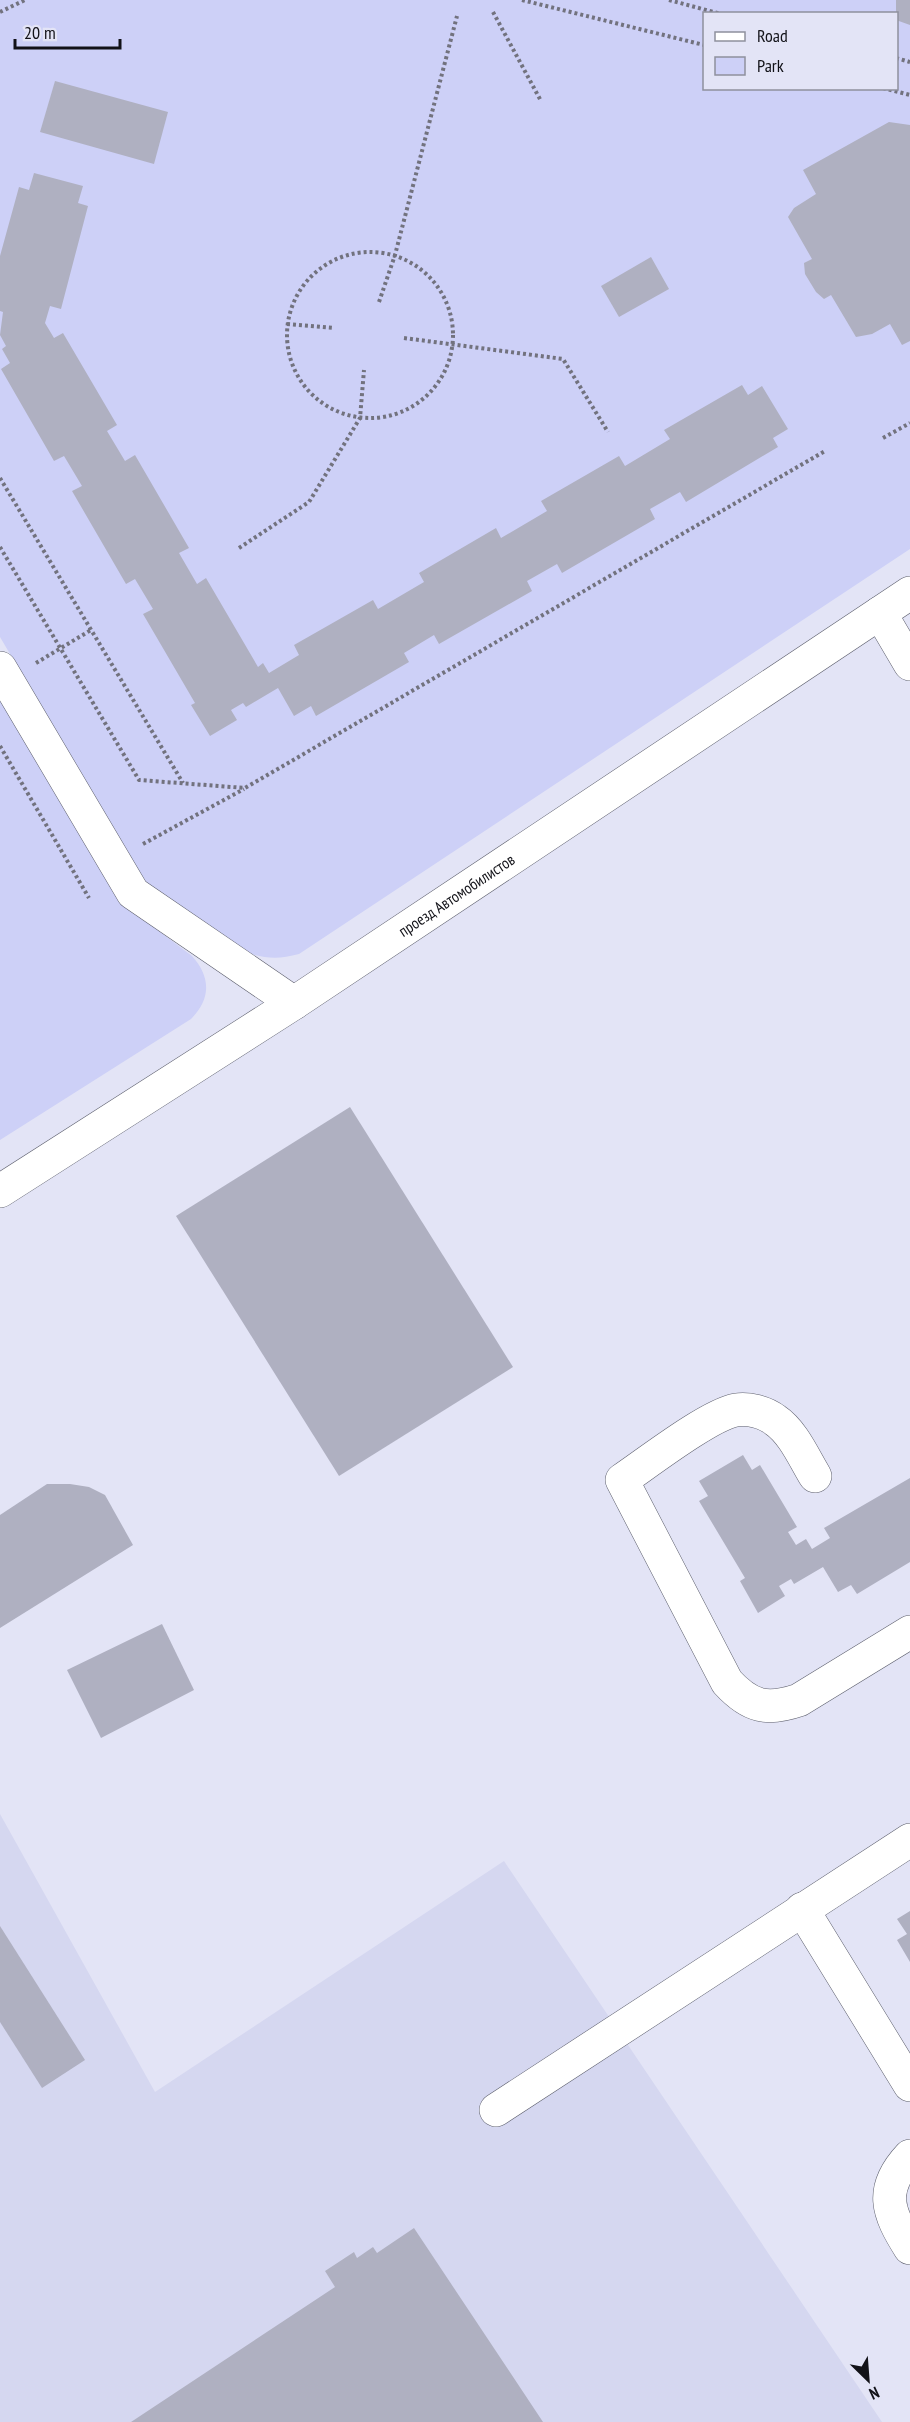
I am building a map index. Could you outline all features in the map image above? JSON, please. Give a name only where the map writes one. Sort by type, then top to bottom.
[{"type":"street","name":"проезд Автомобилистов","points":[[0,1191],[294,1003],[910,593]]},
{"type":"street","points":[[880,612],[910,664]]},
{"type":"street","points":[[4,674],[133,893],[294,1003]]},
{"type":"street","points":[[815,1476],[790,1435],[775,1420],[757,1411],[736,1410],[717,1417],[622,1480],[727,1682],[740,1697],[759,1706],[780,1707],[799,1700],[910,1632]]},
{"type":"street","points":[[496,2110],[910,1840]]},
{"type":"street","points":[[802,1909],[910,2085]]},
{"type":"street","points":[[910,2156],[896,2171],[890,2189],[890,2209],[897,2228],[910,2248]]},
{"type":"path","points":[[0,12],[25,0]]},
{"type":"path","points":[[522,0],[703,45]]},
{"type":"path","points":[[669,0],[714,12]]},
{"type":"path","points":[[493,12],[542,101]]},
{"type":"path","points":[[379,302],[395,255],[457,16]]},
{"type":"path","points":[[891,90],[910,95]]},
{"type":"path","points":[[366,251],[395,255],[421,267],[441,289],[452,316],[454,345],[446,370],[436,385],[411,408],[386,417],[360,418],[334,411],[307,389],[297,375],[287,350],[287,324],[296,297],[313,273],[338,258],[366,251]]},
{"type":"path","points":[[287,324],[334,328]]},
{"type":"path","points":[[404,338],[563,358],[608,432]]},
{"type":"path","points":[[239,548],[309,502],[360,418],[364,370]]},
{"type":"path","points":[[884,438],[910,423]]},
{"type":"path","points":[[79,880],[245,788],[825,451]]},
{"type":"path","points":[[0,478],[184,784]]},
{"type":"path","points":[[0,547],[139,780],[245,788]]},
{"type":"path","points":[[4,674],[60,648],[91,630]]},
{"type":"path","points":[[0,746],[89,898]]},
{"type":"shaded area","points":[[0,1814],[155,2092],[504,1861],[882,2422],[0,2422]]},
{"type":"green space","points":[[0,0],[910,0],[910,549],[299,954],[267,957],[248,953],[145,883],[0,637]]},
{"type":"green space","points":[[0,696],[123,904],[192,956],[203,972],[206,988],[202,1004],[191,1019],[0,1140]]},
{"type":"building","points":[[896,0],[910,0],[910,25],[898,21],[898,12],[896,12]]},
{"type":"building","points":[[55,81],[168,112],[154,164],[40,132]]},
{"type":"building","points":[[889,122],[910,125],[910,341],[902,345],[890,324],[872,334],[856,337],[831,295],[824,299],[816,292],[805,274],[804,263],[812,259],[788,217],[794,208],[816,194],[803,170]]},
{"type":"building","points":[[34,173],[83,186],[78,203],[88,206],[61,309],[50,306],[45,323],[54,338],[63,333],[117,425],[107,431],[125,461],[135,455],[189,548],[179,553],[197,584],[206,578],[258,667],[263,663],[269,673],[299,655],[294,645],[373,600],[378,609],[424,582],[419,573],[496,528],[501,538],[547,511],[541,501],[619,456],[625,466],[670,439],[664,430],[742,385],[748,395],[762,386],[788,429],[773,438],[778,447],[686,502],[680,492],[650,509],[655,519],[562,573],[557,564],[527,581],[532,591],[439,644],[434,635],[404,653],[409,662],[316,716],[311,706],[294,716],[278,688],[246,707],[243,703],[231,710],[237,720],[210,736],[191,705],[195,703],[143,614],[153,609],[135,579],[126,584],[72,491],[82,486],[64,456],[54,461],[1,369],[10,363],[2,349],[6,346],[0,335],[3,312],[0,311],[0,256],[19,187],[29,190]]},
{"type":"building","points":[[651,257],[669,289],[619,317],[601,286]]},
{"type":"building","points":[[350,1107],[513,1367],[339,1476],[176,1216]]},
{"type":"building","points":[[743,1455],[752,1470],[760,1465],[797,1527],[788,1532],[796,1545],[806,1539],[812,1549],[830,1538],[824,1528],[910,1478],[910,1562],[857,1594],[851,1585],[838,1592],[823,1567],[794,1584],[791,1579],[779,1586],[785,1596],[758,1613],[740,1581],[745,1578],[699,1501],[708,1496],[699,1481]]},
{"type":"building","points":[[47,1484],[89,1487],[105,1495],[133,1545],[0,1628],[0,1515]]},
{"type":"building","points":[[162,1624],[194,1690],[101,1738],[67,1670]]},
{"type":"building","points":[[910,1911],[910,1962],[897,1940],[907,1934],[897,1919]]},
{"type":"building","points":[[0,1926],[85,2060],[42,2088],[0,2022]]},
{"type":"building","points":[[414,2228],[543,2422],[131,2422],[335,2287],[325,2271],[354,2252],[357,2258],[373,2247],[377,2253]]}]
